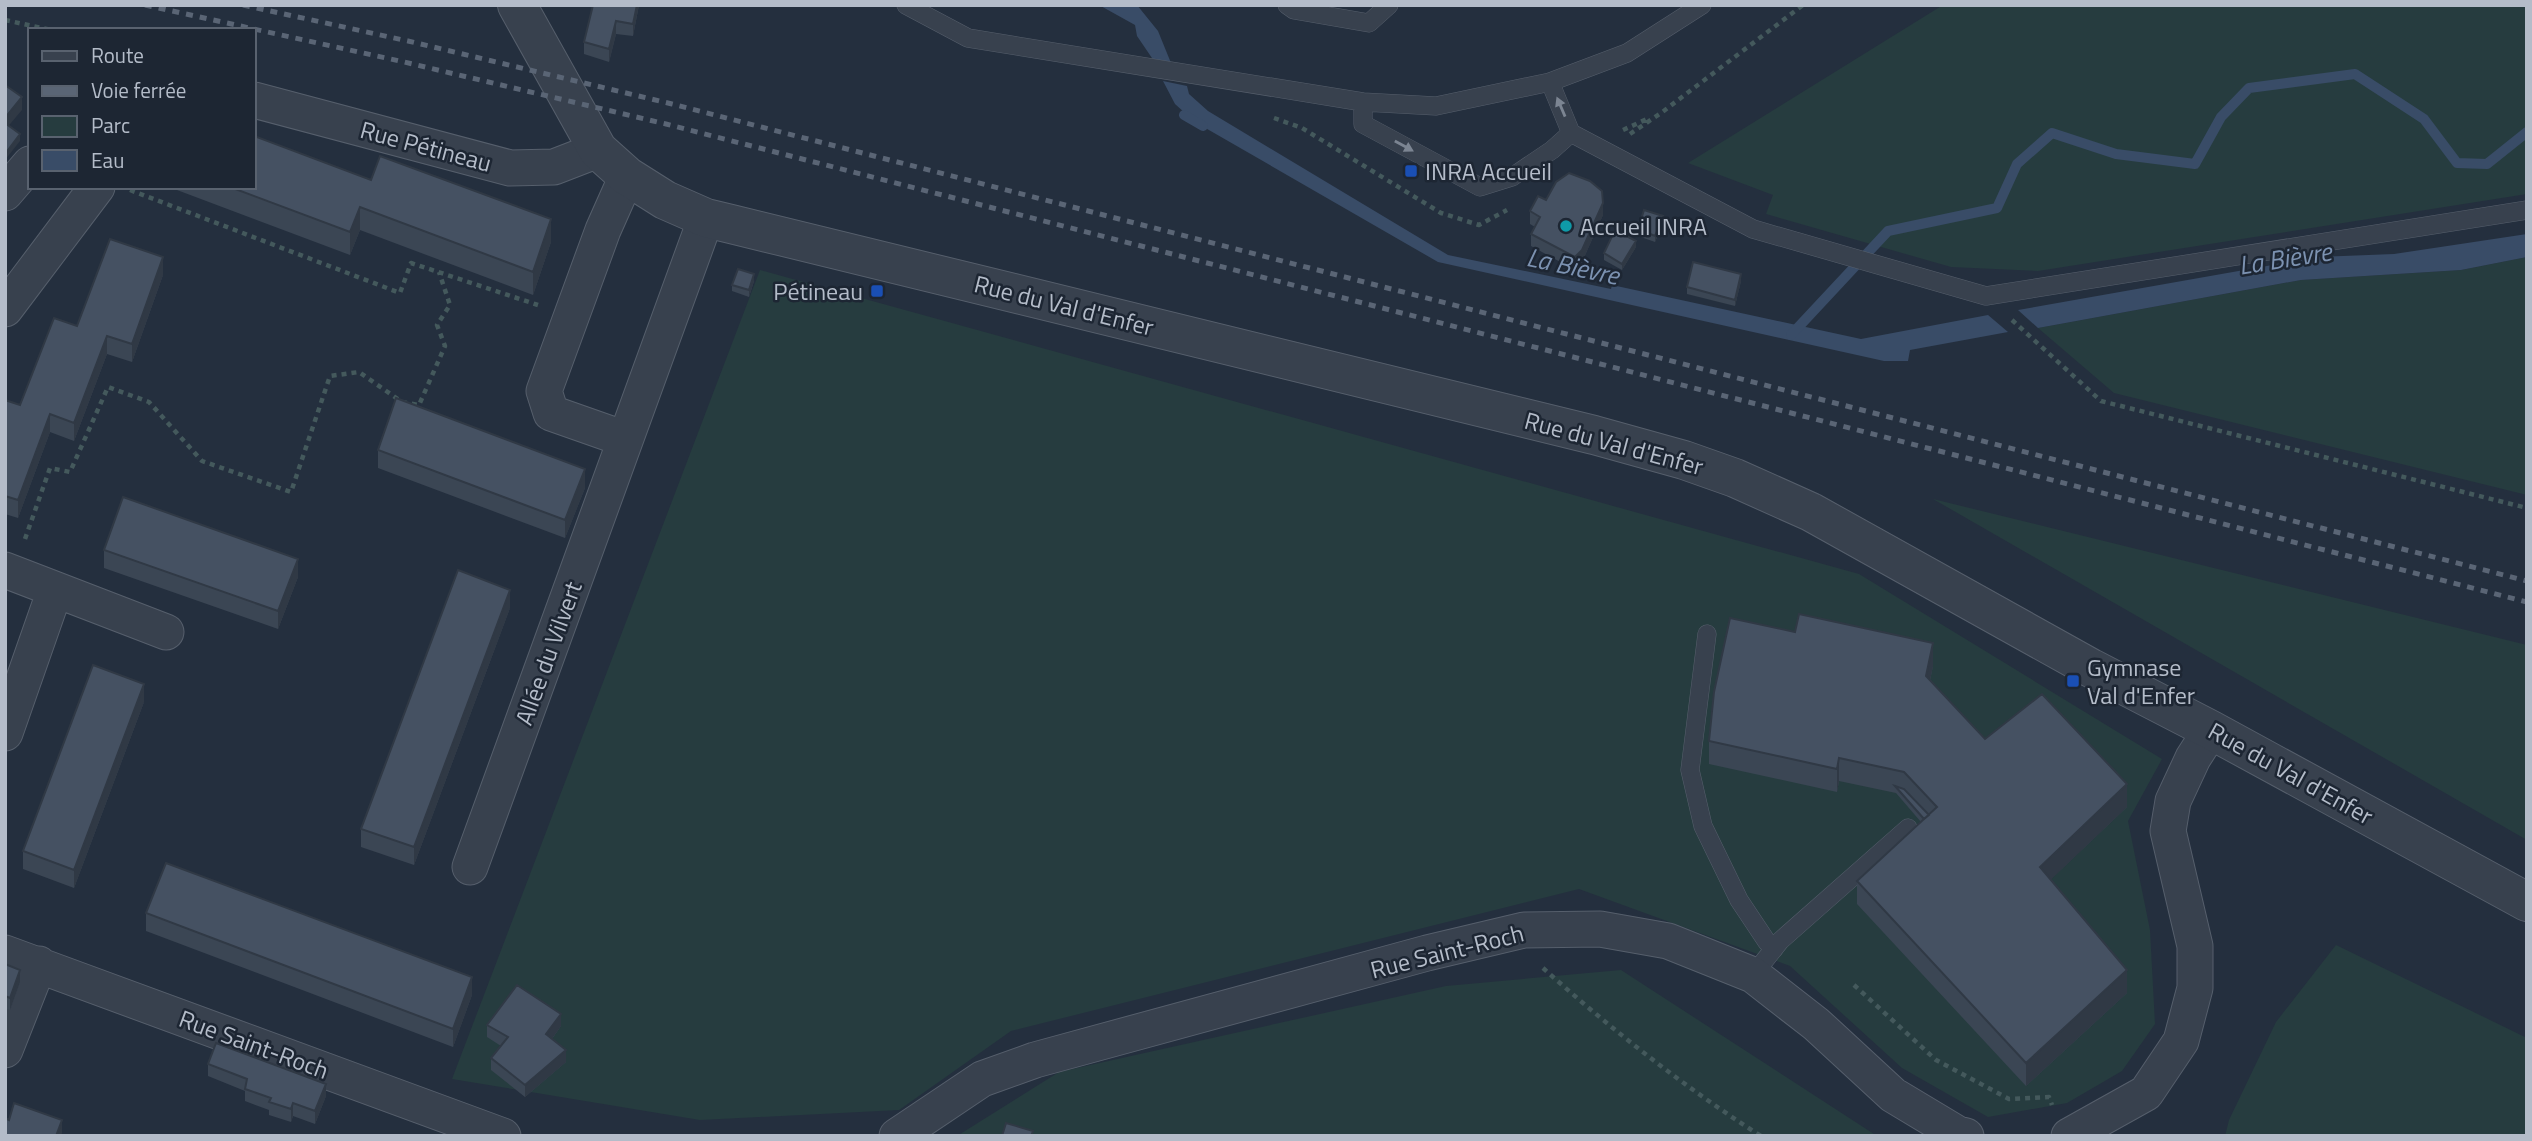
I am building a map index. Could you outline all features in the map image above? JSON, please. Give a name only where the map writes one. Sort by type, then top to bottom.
[{"type":"street","name":"Rue du Val d'Enfer","points":[[516,5],[598,149],[627,176],[665,200],[706,218],[1594,435],[1684,460],[1735,478],[1811,512],[2091,668],[2211,730],[2527,902]]},
{"type":"street","name":"Rue Pétineau","points":[[256,101],[510,168],[554,167],[598,149]]},
{"type":"street","points":[[5,193],[28,166]]},
{"type":"street","points":[[625,439],[551,413],[544,391],[603,230],[627,176]]},
{"type":"street","points":[[5,309],[95,189]]},
{"type":"street","name":"Allée du Vilvert","points":[[470,867],[706,218]]},
{"type":"street","points":[[9,571],[166,632]]},
{"type":"street","points":[[5,733],[55,590]]},
{"type":"street","points":[[2061,1123],[2146,1093],[2181,1041],[2195,988],[2195,946],[2168,831],[2172,801],[2193,758],[2211,730]]},
{"type":"street","name":"Rue Saint-Roch","points":[[897,1136],[982,1079],[1035,1060],[1506,934],[1524,930],[1600,929],[1764,962],[1816,1024],[1893,1095],[1958,1134],[1966,1136]]},
{"type":"street","name":"Rue Saint-Roch","points":[[5,953],[503,1136]]},
{"type":"street","points":[[5,1050],[39,964]]},
{"type":"lane","points":[[906,5],[968,38],[1363,103],[1436,106],[1550,82],[1627,53],[1702,5]]},
{"type":"lane","points":[[1287,5],[1294,10],[1369,23],[1389,5]]},
{"type":"lane","points":[[1550,82],[1571,133],[1606,149],[1753,229],[1986,296],[2527,209]]},
{"type":"lane","points":[[1363,103],[1363,124],[1480,187],[1512,177],[1552,150],[1571,133]]},
{"type":"lane","points":[[1707,634],[1690,770],[1703,826],[1739,901],[1767,942],[1764,962]]},
{"type":"lane","points":[[1764,962],[1908,828]]},
{"type":"path","points":[[1606,149],[1661,113],[1803,5]]},
{"type":"path","points":[[5,20],[42,28]]},
{"type":"path","points":[[1269,116],[1302,128],[1441,213],[1479,225],[1513,207]]},
{"type":"path","points":[[128,189],[400,293],[411,263],[572,316]]},
{"type":"path","points":[[9,571],[50,468],[70,472],[108,387],[149,402],[202,461],[291,492],[330,376],[359,372],[402,402],[419,405],[445,346],[437,325],[450,305],[439,272]]},
{"type":"path","points":[[1986,296],[2101,401],[2527,508]]},
{"type":"path","points":[[1506,934],[1595,1015],[1761,1136]]},
{"type":"path","points":[[1854,985],[1936,1060],[2009,1099],[2049,1097],[2061,1123]]},
{"type":"green space","points":[[1943,5],[2527,5],[2527,194],[2038,271],[1951,267],[1766,214],[1773,195],[1688,163]]},
{"type":"green space","points":[[2527,257],[2527,495],[2114,393],[2038,328],[2301,280],[2461,270]]},
{"type":"green space","points":[[760,270],[1859,574],[2162,759],[2128,821],[2150,930],[2155,1024],[2122,1071],[2067,1103],[1988,1117],[1902,1068],[1790,966],[1579,889],[1011,1031],[899,1110],[700,1120],[452,1079]]},
{"type":"green space","points":[[1933,499],[2527,645],[2527,840]]},
{"type":"green space","points":[[2336,945],[2527,1038],[2527,1136],[2225,1136],[2229,1120],[2276,1022]]},
{"type":"green space","points":[[1621,970],[1877,1136],[957,1136],[1059,1072],[1446,986]]},
{"type":"water","points":[[1099,5],[1137,5],[1158,31],[1171,63],[1154,61],[1137,36],[1135,25]]},
{"type":"water","points":[[1163,81],[1187,86],[1189,94],[1208,111],[1448,255],[1611,289],[1612,285],[1861,339],[1988,315],[2008,332],[1910,350],[1908,361],[1884,361],[1438,262],[1195,122],[1175,104]]},
{"type":"water","points":[[2527,234],[2527,257],[2461,270],[2301,280],[2038,328],[2018,310],[2317,257],[2394,254]]},
{"type":"building","points":[[593,5],[637,5],[633,24],[616,21],[609,49],[584,42]]},
{"type":"building","points":[[5,85],[22,97],[5,118]]},
{"type":"building","points":[[5,123],[20,134],[5,154]]},
{"type":"building","points":[[256,137],[371,180],[380,156],[551,219],[533,272],[360,207],[350,232],[235,189],[256,189]]},
{"type":"building","name":"Accueil INRA","points":[[1569,173],[1590,181],[1602,191],[1603,203],[1582,250],[1575,257],[1531,234],[1540,217],[1530,211],[1538,196],[1546,200],[1556,182]]},
{"type":"building","points":[[1644,210],[1663,216],[1655,236],[1638,229]]},
{"type":"building","points":[[1615,230],[1636,241],[1622,264],[1604,253]]},
{"type":"building","points":[[110,239],[163,257],[132,344],[107,336],[74,423],[50,414],[18,500],[5,496],[5,400],[20,405],[54,318],[77,326]]},
{"type":"building","points":[[1693,262],[1741,274],[1735,300],[1687,287]]},
{"type":"building","points":[[738,269],[754,274],[749,290],[732,285]]},
{"type":"building","points":[[396,398],[585,469],[565,520],[378,450]]},
{"type":"building","points":[[123,497],[298,559],[278,611],[104,550]]},
{"type":"building","points":[[458,570],[510,590],[414,847],[361,829]]},
{"type":"building","points":[[1799,614],[1933,643],[1926,676],[1985,739],[2042,694],[2127,784],[2040,867],[2127,970],[2026,1063],[1857,881],[1937,807],[1904,772],[1839,758],[1837,769],[1709,741],[1714,692],[1730,618],[1795,632]]},
{"type":"building","points":[[93,665],[144,684],[74,870],[23,851]]},
{"type":"building","points":[[1895,786],[1904,789],[1929,815],[1924,819]]},
{"type":"building","points":[[166,863],[472,977],[453,1029],[146,913]]},
{"type":"building","points":[[5,964],[20,970],[10,998],[5,996]]},
{"type":"building","points":[[517,985],[561,1014],[546,1034],[566,1050],[525,1085],[491,1058],[508,1037],[487,1025]]},
{"type":"building","points":[[216,1043],[326,1084],[315,1111],[293,1103],[291,1109],[269,1102],[271,1098],[245,1089],[247,1079],[208,1064]]},
{"type":"building","points":[[14,1103],[62,1120],[56,1136],[5,1136],[5,1118],[9,1120]]},
{"type":"building","points":[[1006,1123],[1033,1131],[1031,1136],[1002,1136]]},
{"type":"waterway","points":[[1791,335],[1888,231],[1997,208],[2017,164],[2052,133],[2116,154],[2195,164],[2221,117],[2249,88],[2355,74],[2424,119],[2457,163],[2487,164],[2527,132]]},
{"type":"waterway","name":"La Bièvre","points":[[1184,115],[1203,126]]},
{"type":"railway","points":[[145,5],[250,28]]},
{"type":"railway","points":[[243,5],[672,104],[2527,581]]},
{"type":"railway","points":[[256,29],[666,124],[2527,602]]},
{"type":"place","name":"INRA Accueil","points":[[1411,171]]},
{"type":"place","name":"Accueil INRA","points":[[1566,226]]},
{"type":"place","name":"Pétineau","points":[[877,291]]},
{"type":"place","name":"Gymnase Val d'Enfer","points":[[2073,681]]}]
